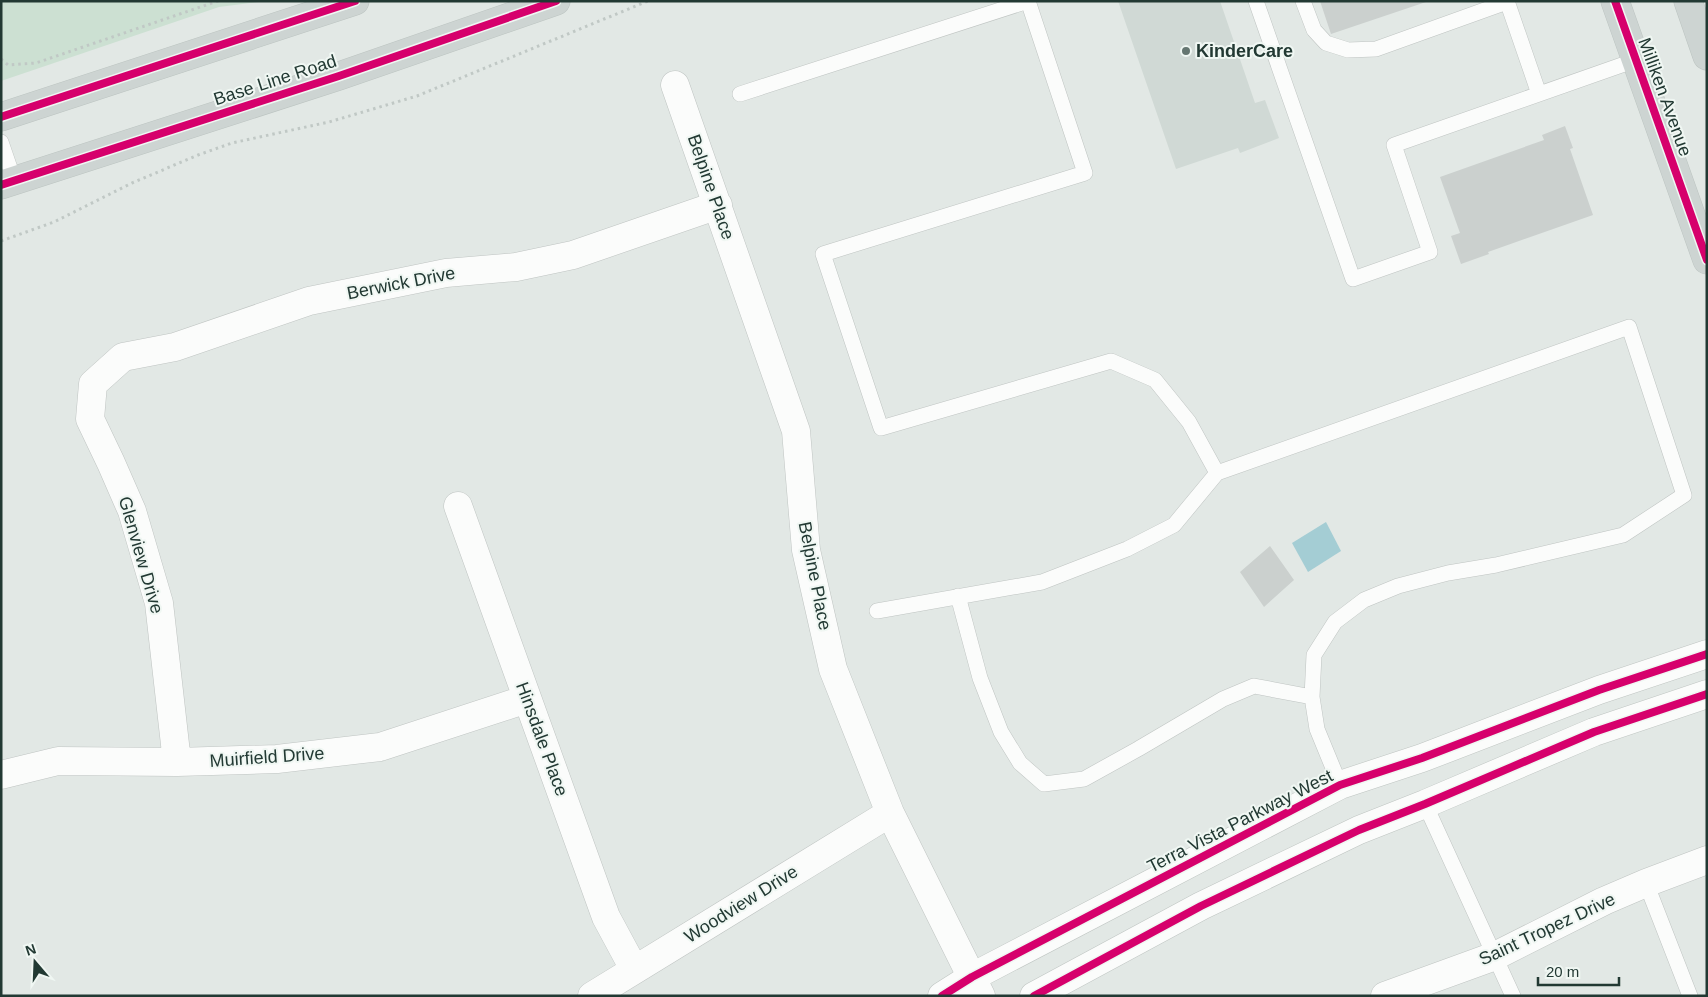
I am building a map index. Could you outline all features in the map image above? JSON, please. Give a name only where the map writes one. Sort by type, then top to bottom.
[{"type":"main road","points":[[1,117],[355,1]]},
{"type":"main road","name":"Base Line Road","points":[[8,182],[339,76],[556,1]]},
{"type":"main road","name":"Milliken Avenue","points":[[1615,1],[1707,260]]},
{"type":"main road","points":[[1688,1],[1707,56]]},
{"type":"street","name":"Belpine Place","points":[[675,85],[796,431],[806,550],[833,669],[890,813],[977,987]]},
{"type":"street","name":"Berwick Drive","points":[[93,384],[123,357],[175,347],[309,301],[446,273],[516,268],[573,255],[718,206]]},
{"type":"street","name":"Glenview Drive","points":[[93,384],[90,419],[132,511],[159,603],[176,762]]},
{"type":"street","name":"Hinsdale Place","points":[[458,506],[606,917],[634,969]]},
{"type":"street","name":"Terra Vista Parkway West","points":[[942,996],[977,987],[1340,785],[1422,758],[1599,690],[1707,654]]},
{"type":"street","points":[[1034,996],[1201,906],[1359,830],[1594,732],[1707,694]]},
{"type":"street","name":"Muirfield Drive","points":[[1,775],[58,761],[176,762],[277,759],[380,747],[527,699]]},
{"type":"street","name":"Woodview Drive","points":[[592,996],[890,813]]},
{"type":"street","name":"Saint Tropez Drive","points":[[1385,996],[1495,956],[1604,901],[1707,860]]},
{"type":"lane","points":[[1256,1],[1353,279],[1430,252],[1394,145],[1636,60]]},
{"type":"lane","points":[[1303,1],[1314,30],[1326,43],[1348,50],[1376,49],[1507,1],[1539,94]]},
{"type":"lane","points":[[740,94],[1028,2],[1085,173],[823,254],[881,428],[1111,361],[1155,380],[1189,422],[1217,473]]},
{"type":"lane","points":[[1,142],[8,182]]},
{"type":"lane","points":[[877,611],[1042,582],[1127,550],[1174,525],[1217,473],[1629,327],[1684,495],[1623,535],[1496,566],[1448,573],[1398,586],[1364,600],[1335,622],[1314,656],[1312,698],[1317,729],[1340,785]]},
{"type":"lane","points":[[958,596],[980,678],[1001,732],[1020,764],[1044,784],[1084,779],[1223,699],[1254,686],[1312,698]]},
{"type":"lane","points":[[1425,804],[1514,996]]},
{"type":"lane","points":[[1646,883],[1690,996]]},
{"type":"path","points":[[1,59],[8,65],[36,63],[218,1]]},
{"type":"path","points":[[1,241],[54,222],[132,183],[198,155],[232,143],[328,122],[417,96],[648,1]]},
{"type":"shaded area","name":"KinderCare","points":[[1118,1],[1220,1],[1255,103],[1265,100],[1279,138],[1240,153],[1238,148],[1176,169]]},
{"type":"green space","points":[[1,1],[266,1],[219,7],[1,81]]},
{"type":"water","points":[[1326,522],[1341,551],[1308,572],[1292,543]]},
{"type":"building","points":[[1320,1],[1426,1],[1426,2],[1331,34]]},
{"type":"building","points":[[1565,126],[1573,148],[1570,149],[1593,215],[1488,252],[1489,254],[1461,264],[1451,236],[1460,233],[1440,177],[1544,140],[1542,135]]},
{"type":"building","points":[[1270,546],[1294,580],[1264,607],[1240,572]]},
{"type":"cycle path","points":[[1,117],[355,1]]},
{"type":"cycle path","points":[[1,185],[339,76],[556,1]]},
{"type":"cycle path","points":[[1615,1],[1707,260]]},
{"type":"cycle path","points":[[942,996],[972,977],[1340,785],[1422,758],[1599,690],[1707,654]]},
{"type":"cycle path","points":[[1034,996],[1201,906],[1359,830],[1594,732],[1707,694]]},
{"type":"place","name":"KinderCare","points":[[1186,51]]}]
